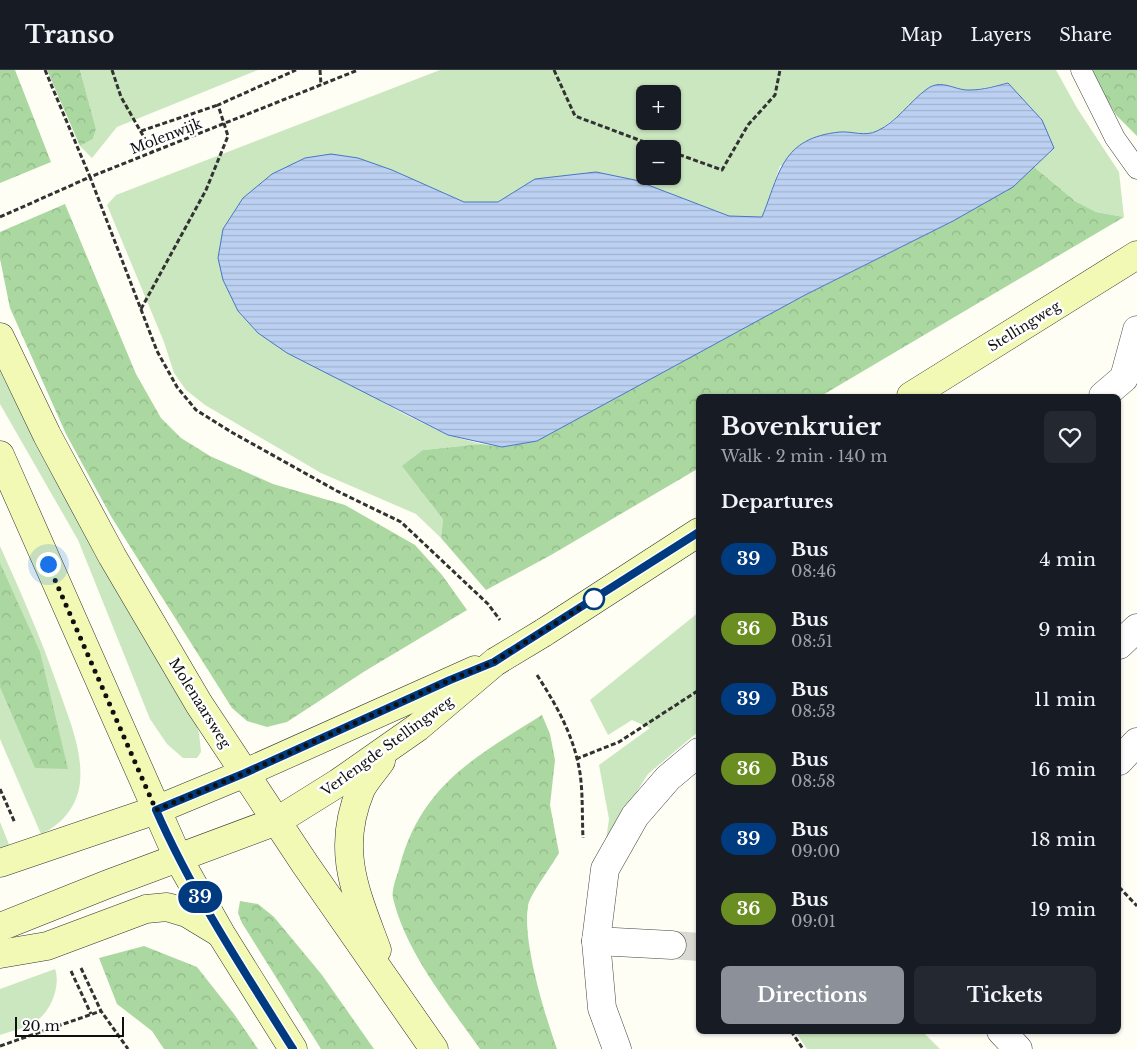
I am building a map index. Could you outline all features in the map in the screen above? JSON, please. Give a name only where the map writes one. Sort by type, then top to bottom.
[{"type":"street","name":"Stellingweg","points":[[914,394],[1137,255]]},
{"type":"street","points":[[1108,394],[1130,385],[1137,330]]},
{"type":"street","name":"Molenaarsweg","points":[[0,337],[47,435],[112,556],[199,704],[434,1049]]},
{"type":"street","points":[[0,455],[178,858],[221,934],[293,1049]]},
{"type":"street","points":[[494,662],[696,534]]},
{"type":"street","points":[[1121,643],[1137,628]]},
{"type":"street","name":"Verlengde Stellingweg","points":[[0,863],[156,810],[245,773],[494,662]]},
{"type":"street","name":"Verlengde Stellingweg","points":[[0,928],[277,821],[338,783],[418,727],[494,662]]},
{"type":"street","points":[[1121,759],[1137,742]]},
{"type":"street","points":[[389,983],[354,885],[348,855],[351,822],[362,788],[394,744]]},
{"type":"street","points":[[617,1049],[602,1008],[596,941],[606,869],[635,816],[668,778],[696,755]]},
{"type":"street","points":[[0,954],[46,946],[146,909],[167,907],[187,913],[221,934]]},
{"type":"street","points":[[596,941],[672,944]]},
{"type":"street","points":[[1004,1034],[1018,1049]]},
{"type":"lane","points":[[1081,70],[1115,138],[1137,169]]},
{"type":"path","points":[[45,70],[90,178],[157,351],[177,388],[196,410],[233,433],[337,491],[401,522],[488,604]]},
{"type":"path","points":[[112,70],[121,96],[153,153]]},
{"type":"path","points":[[141,131],[218,105],[296,70]]},
{"type":"path","points":[[320,70],[321,85]]},
{"type":"path","name":"Molenwijk","points":[[0,216],[358,70]]},
{"type":"path","points":[[554,70],[575,116],[639,140]]},
{"type":"path","points":[[681,155],[722,170],[748,125],[775,95],[780,70]]},
{"type":"path","points":[[141,310],[206,190],[228,136],[226,124],[218,105]]},
{"type":"path","points":[[576,759],[619,742],[696,692]]},
{"type":"path","points":[[0,789],[17,826]]},
{"type":"path","points":[[1121,889],[1137,906]]},
{"type":"path","points":[[80,965],[101,1010],[128,1049]]},
{"type":"path","points":[[69,967],[92,1014]]},
{"type":"path","points":[[0,1046],[101,1010]]},
{"type":"path","points":[[793,1034],[803,1049]]},
{"type":"green space","points":[[0,70],[15,70],[51,162],[0,183]]},
{"type":"green space","points":[[47,70],[80,70],[96,129],[93,139],[80,146]]},
{"type":"green space","points":[[80,70],[258,70],[117,127],[92,158],[80,146],[93,139],[96,129]]},
{"type":"green space","points":[[440,70],[1056,70],[1077,108],[1119,172],[1124,217],[1096,212],[1075,201],[1033,166],[1054,147],[1008,83],[969,91],[942,84],[927,89],[907,109],[877,132],[862,134],[841,132],[780,166],[762,217],[729,216],[648,185],[681,185],[681,140],[636,140],[636,180],[596,172],[535,179],[498,202],[464,202],[392,170],[272,174],[243,198],[223,229],[223,280],[238,311],[258,333],[404,414],[448,435],[481,444],[423,450],[443,519],[441,538],[416,514],[321,473],[205,405],[186,390],[174,373],[164,342],[107,205],[116,195]]},
{"type":"green space","points":[[1089,70],[1137,70],[1137,136],[1116,115]]},
{"type":"green space","points":[[1033,166],[1075,201],[1096,212],[1124,217],[824,394],[696,394],[696,470],[551,555],[486,590],[441,538],[443,519],[402,466],[423,450],[481,444],[502,447],[537,441],[805,295],[953,221],[1013,187]]},
{"type":"green space","points":[[65,204],[136,374],[161,418],[181,438],[210,456],[273,484],[345,505],[415,545],[442,575],[467,610],[365,671],[287,722],[267,727],[247,721],[232,708],[112,518],[66,434],[10,308],[0,259],[0,232]]},
{"type":"green space","points":[[0,365],[191,709],[199,733],[201,752],[197,758],[183,758],[167,744],[150,719],[78,540],[0,404]]},
{"type":"green space","points":[[0,546],[52,671],[71,724],[79,759],[80,782],[76,799],[62,820],[41,834],[0,739]]},
{"type":"green space","points":[[0,563],[40,652],[68,769],[35,768],[0,687]]},
{"type":"green space","points":[[696,614],[696,734],[648,774],[606,840],[609,819],[599,765],[650,728],[632,720],[608,735],[590,700]]},
{"type":"green space","points":[[542,715],[550,734],[555,760],[550,805],[559,853],[529,901],[527,921],[531,958],[557,1049],[480,1049],[429,977],[418,958],[399,918],[393,898],[393,890],[410,837],[422,813],[437,793],[474,759]]},
{"type":"green space","points":[[0,822],[10,847],[0,851]]},
{"type":"green space","points":[[240,901],[258,904],[274,917],[322,975],[374,1049],[321,1049],[242,923],[238,913]]},
{"type":"green space","points":[[144,946],[197,967],[234,1014],[258,1049],[164,1049],[152,1031],[117,1004],[99,958]]},
{"type":"green space","points":[[55,969],[57,975],[56,990],[50,1005],[41,1017],[19,1029],[0,1035],[0,989]]},
{"type":"green space","points":[[797,1034],[925,1034],[940,1049],[807,1049]]},
{"type":"water","points":[[1008,83],[1042,120],[1054,148],[1013,187],[953,221],[805,295],[537,441],[502,447],[448,435],[287,353],[258,333],[238,311],[223,280],[218,258],[223,229],[243,198],[272,174],[305,158],[331,154],[358,158],[392,170],[464,202],[498,202],[535,179],[596,172],[635,180],[636,185],[648,185],[729,216],[762,217],[779,172],[794,150],[805,142],[820,136],[840,132],[863,134],[877,131],[891,122],[921,94],[933,86],[943,85],[964,90],[989,88]]},
{"type":"tunnel","points":[[672,945],[696,947]]},
{"type":"bus line","name":"39","points":[[293,1049],[221,934],[178,858],[156,810],[245,773],[494,662],[696,534]]},
{"type":"route","points":[[48,564],[156,810],[245,773],[494,662],[594,599]]}]
